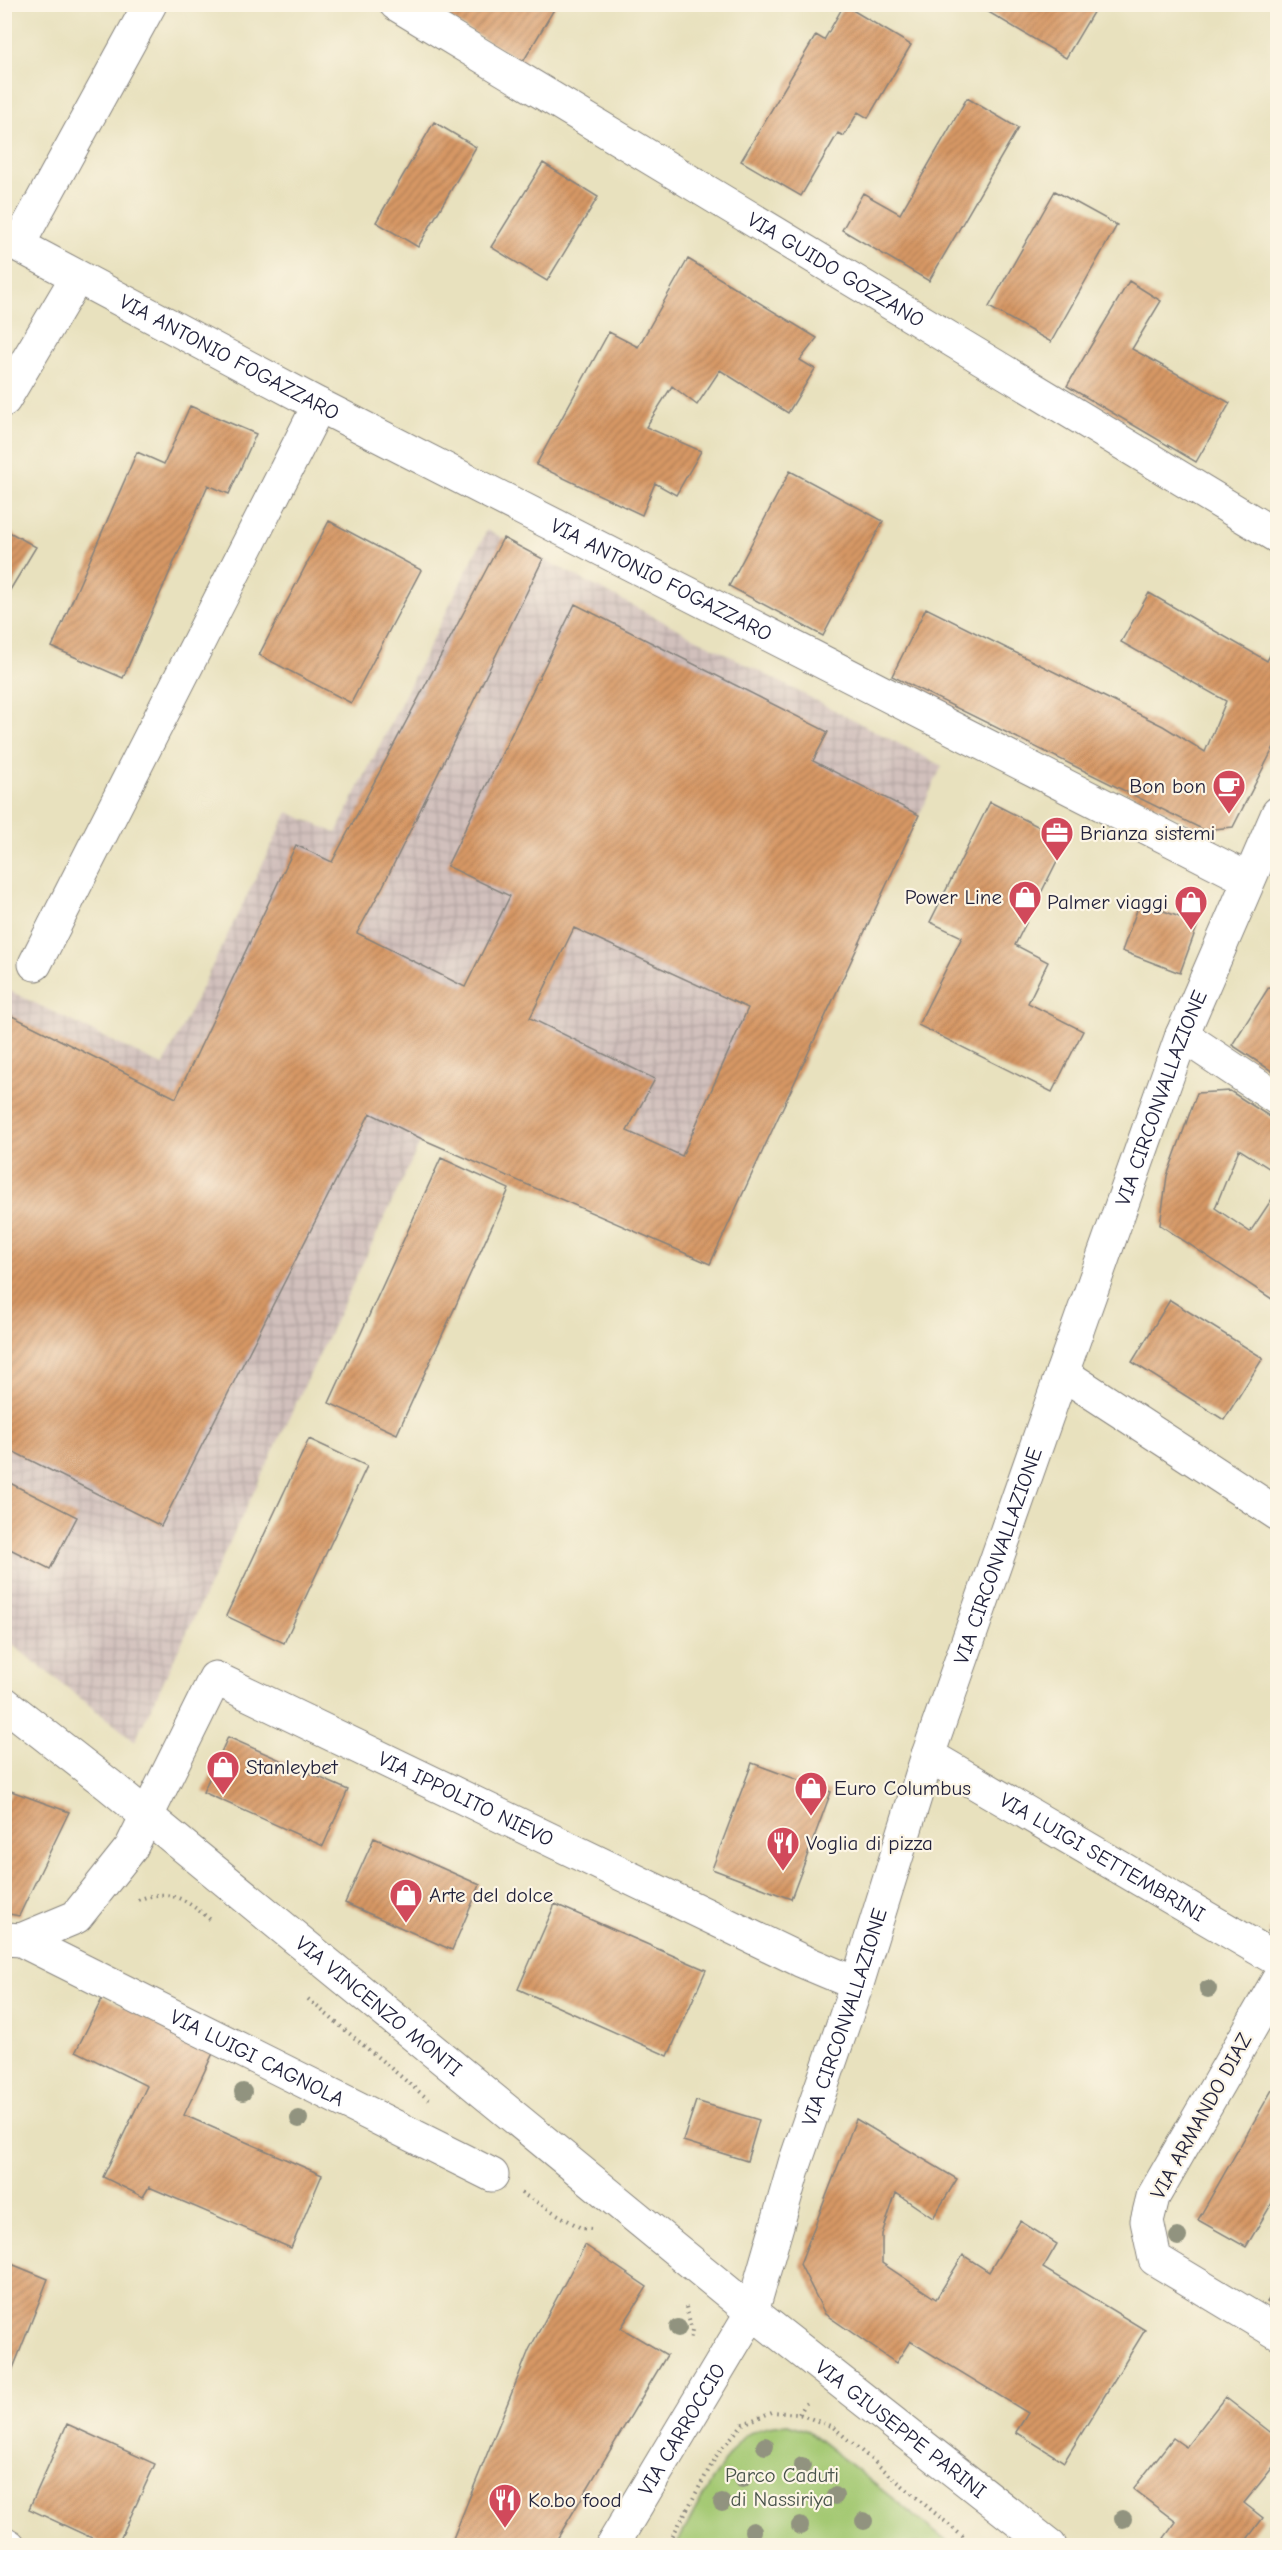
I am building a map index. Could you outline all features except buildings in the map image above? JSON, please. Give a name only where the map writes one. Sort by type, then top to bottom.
[{"type":"street","name":"VIA ANTONIO FOGAZZARO","points":[[150,4],[18,245],[319,405],[1248,879]]},
{"type":"street","name":"VIA GUIDO GOZZANO","points":[[396,4],[1278,537]]},
{"type":"street","points":[[4,400],[77,277]]},
{"type":"street","points":[[35,964],[319,405]]},
{"type":"street","name":"VIA CIRCONVALLAZIONE","points":[[752,2312],[795,2163],[857,1984],[928,1755],[1062,1372],[1182,1035],[1278,813]]},
{"type":"street","points":[[1182,1035],[1278,1099]]},
{"type":"street","points":[[1062,1372],[1278,1514]]},
{"type":"street","name":"VIA IPPOLITO NIEVO","points":[[146,1815],[215,1678],[800,1960],[857,1984]]},
{"type":"street","name":"VIA VINCENZO MONTI","points":[[4,1703],[146,1815],[752,2312]]},
{"type":"street","name":"VIA LUIGI SETTEMBRINI","points":[[928,1755],[1278,1960]]},
{"type":"street","name":"VIA LUIGI CAGNOLA","points":[[13,1939],[76,1917],[131,1848],[146,1815]]},
{"type":"street","name":"VIA LUIGI CAGNOLA","points":[[13,1939],[492,2175]]},
{"type":"street","name":"VIA ARMANDO DIAZ","points":[[1278,1980],[1152,2197],[1147,2221],[1155,2259],[1278,2333]]},
{"type":"street","name":"VIA CARROCCIO","points":[[612,2546],[752,2312]]},
{"type":"street","name":"VIA GIUSEPPE PARINI","points":[[752,2312],[1050,2546]]},
{"type":"street","points":[[4,2543],[9,2546]]},
{"type":"path","points":[[130,1906],[136,1900],[154,1893],[170,1894],[187,1902],[218,1925]]},
{"type":"path","points":[[304,1996],[432,2102]]},
{"type":"path","points":[[492,2175],[581,2228],[598,2229],[589,2222]]},
{"type":"path","points":[[685,2303],[692,2330],[689,2346]]},
{"type":"path","points":[[668,2545],[718,2453],[743,2424],[772,2412],[799,2414],[833,2427],[974,2546]]},
{"type":"path","points":[[681,2429],[718,2453]]},
{"type":"shaded area","points":[[487,530],[942,766],[710,1264],[422,1139],[135,1741],[5,1639],[4,988],[163,1066],[288,812],[336,833]]},
{"type":"green space","name":"Parco Caduti di Nassiriya","points":[[788,2424],[808,2431],[951,2545],[676,2545],[737,2444],[745,2436],[760,2428]]},
{"type":"place","name":"Bon bon","points":[[1229,815]]},
{"type":"place","name":"Brianza sistemi","points":[[1057,862]]},
{"type":"place","name":"Power Line","points":[[1025,926]]},
{"type":"place","name":"Palmer viaggi","points":[[1191,931]]},
{"type":"place","name":"Stanleybet","points":[[223,1796]]},
{"type":"place","name":"Euro Columbus","points":[[811,1817]]},
{"type":"place","name":"Voglia di pizza","points":[[783,1872]]},
{"type":"place","name":"Arte del dolce","points":[[406,1924]]},
{"type":"place","name":"Ko.bo food","points":[[505,2529]]}]
